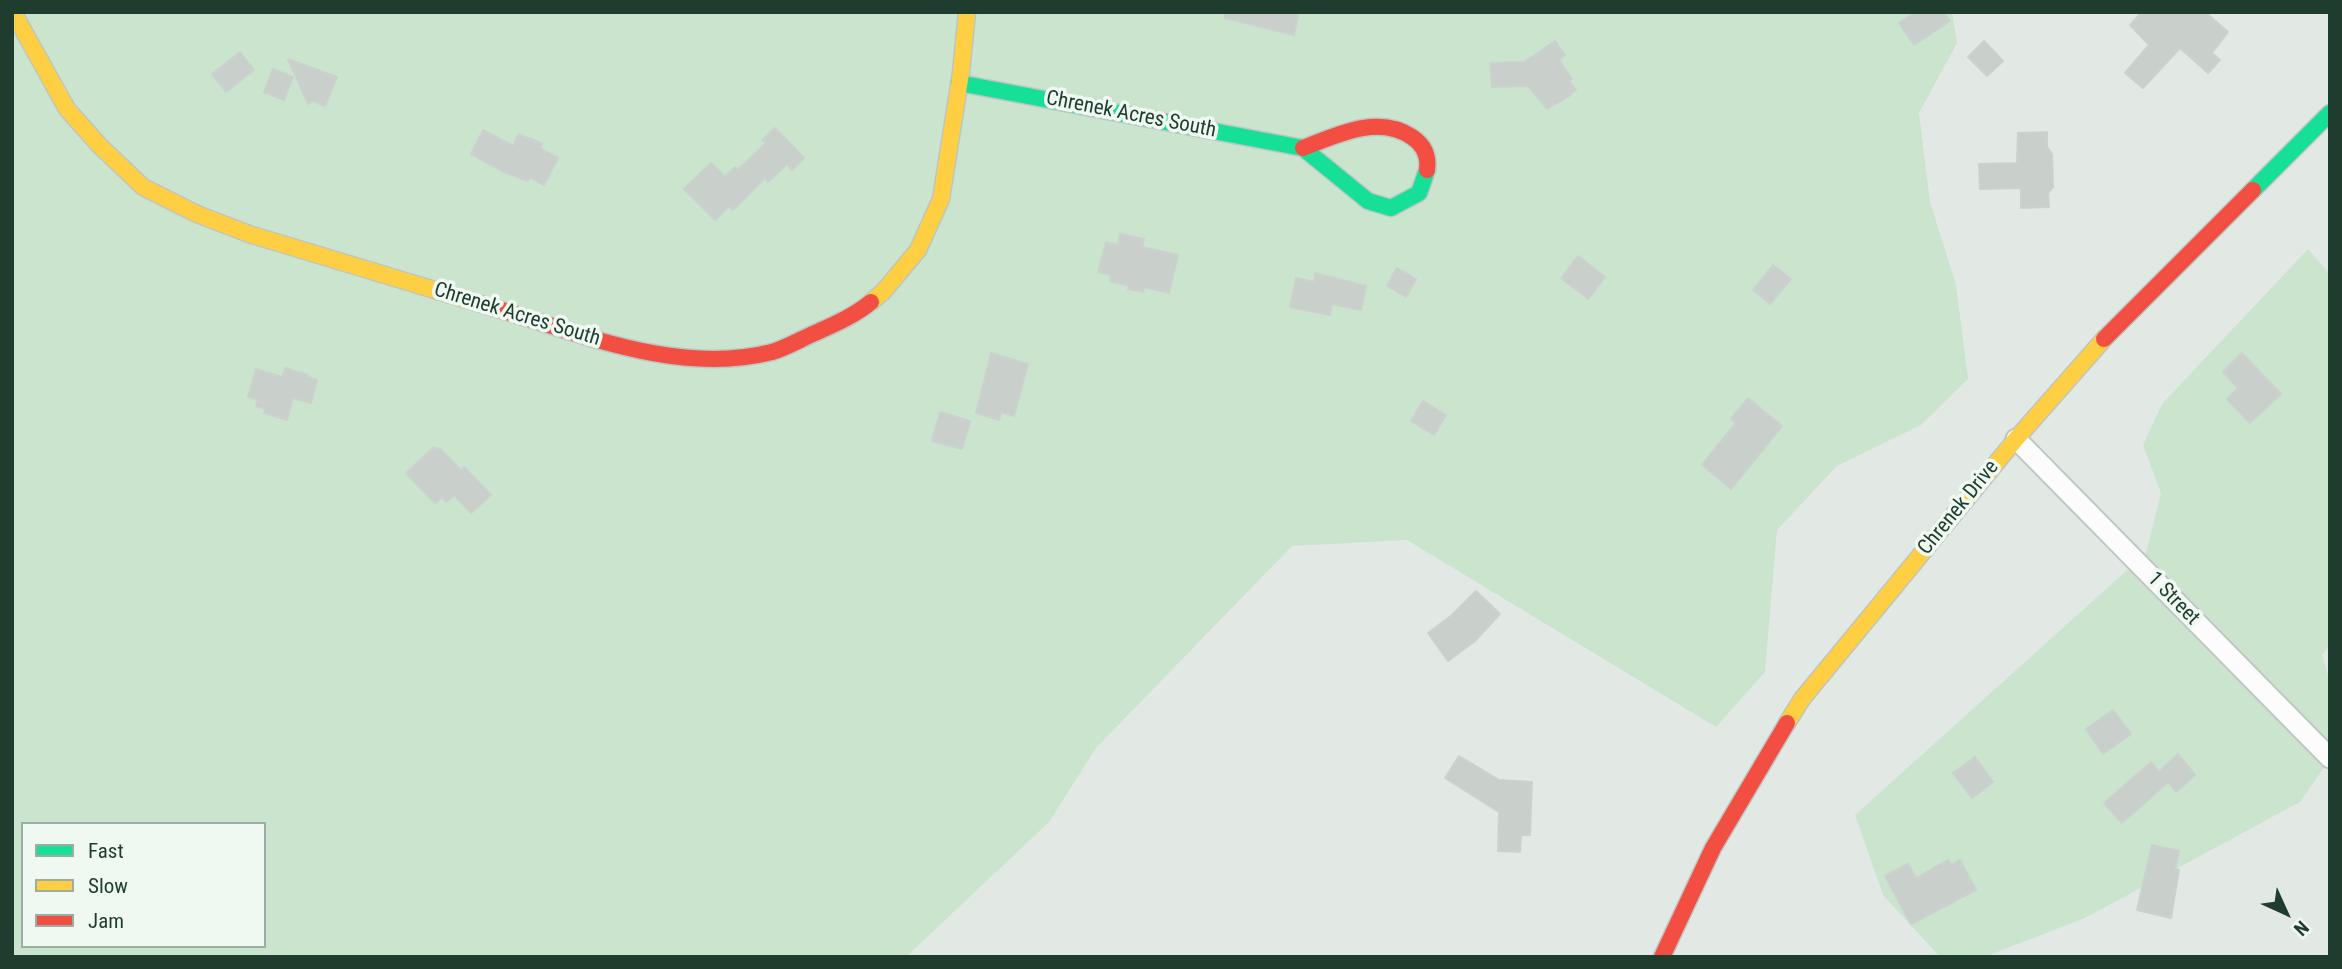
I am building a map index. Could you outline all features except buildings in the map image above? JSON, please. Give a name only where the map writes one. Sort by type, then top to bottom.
[{"type":"street","name":"Chrenek Acres South","points":[[13,12],[67,109],[99,145],[144,187],[197,214],[248,234],[628,348],[677,357],[731,358],[773,352],[858,313],[883,292],[918,250],[941,199],[967,12]]},
{"type":"street","name":"Chrenek Acres South","points":[[959,83],[1303,148],[1368,201],[1391,208],[1419,193],[1429,165],[1423,146],[1405,131],[1385,126],[1354,129],[1303,148]]},
{"type":"street","name":"Chrenek Drive","points":[[1662,957],[1713,848],[1802,699],[2016,439],[2094,349],[2330,113]]},
{"type":"street","name":"1 Street","points":[[2016,439],[2330,758]]},
{"type":"green space","points":[[12,12],[1952,12],[1957,43],[1919,113],[1930,202],[1956,285],[1968,379],[1921,425],[1837,466],[1777,530],[1765,672],[1716,727],[1407,540],[1292,546],[1096,748],[1049,822],[906,957],[12,957]]},
{"type":"green space","points":[[2308,249],[2330,274],[2330,645],[2322,655],[2330,682],[2330,759],[2300,802],[2085,918],[1984,957],[1940,957],[1883,895],[1855,815],[2146,553],[2161,493],[2143,445],[2162,404]]},
{"type":"traffic: fast","points":[[959,83],[1303,148],[1368,201],[1391,208],[1419,193],[1427,170]]},
{"type":"traffic: fast","points":[[2253,190],[2330,113]]},
{"type":"traffic: slow","points":[[13,12],[67,109],[99,145],[143,187],[197,214],[249,234],[501,310]]},
{"type":"traffic: slow","points":[[871,302],[883,292],[918,250],[941,199],[961,73],[967,12]]},
{"type":"traffic: slow","points":[[1787,723],[1802,699],[2016,439],[2104,339]]},
{"type":"traffic: jam","points":[[1303,148],[1358,129],[1385,127],[1399,130],[1420,144],[1425,151],[1427,170]]},
{"type":"traffic: jam","points":[[2104,339],[2253,190]]},
{"type":"traffic: jam","points":[[501,310],[601,341],[669,356],[703,359],[738,358],[772,352],[844,319],[871,302]]},
{"type":"traffic: jam","points":[[1662,957],[1713,848],[1787,723]]}]
